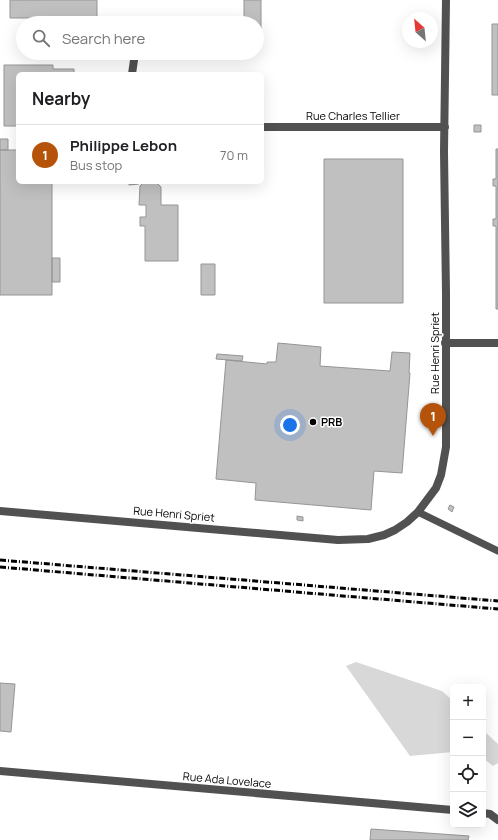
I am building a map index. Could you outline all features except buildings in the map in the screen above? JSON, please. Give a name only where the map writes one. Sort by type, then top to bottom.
[{"type":"street","name":"Rue Henri Spriet","points":[[0,511],[338,540],[368,539],[384,535],[395,530],[418,512],[436,488],[441,475],[446,448],[446,0]]},
{"type":"street","points":[[132,72],[134,60]]},
{"type":"street","name":"Rue Charles Tellier","points":[[264,126],[445,127]]},
{"type":"street","points":[[445,343],[498,342]]},
{"type":"street","name":"Rue Ada Lovelace","points":[[0,771],[450,810]]},
{"type":"street","points":[[486,813],[490,814],[498,820]]},
{"type":"lane","points":[[418,512],[498,551]]},
{"type":"shaded area","points":[[356,662],[442,691],[450,698],[450,752],[410,756],[346,666]]},
{"type":"shaded area","points":[[486,733],[498,744],[498,763],[493,766],[486,760]]},
{"type":"railway","points":[[0,560],[498,601]]},
{"type":"railway","points":[[0,567],[498,609]]},
{"type":"place","name":"PRB","points":[[313,422]]},
{"type":"place","name":"Philippe Lebon","points":[[433,436]]}]
